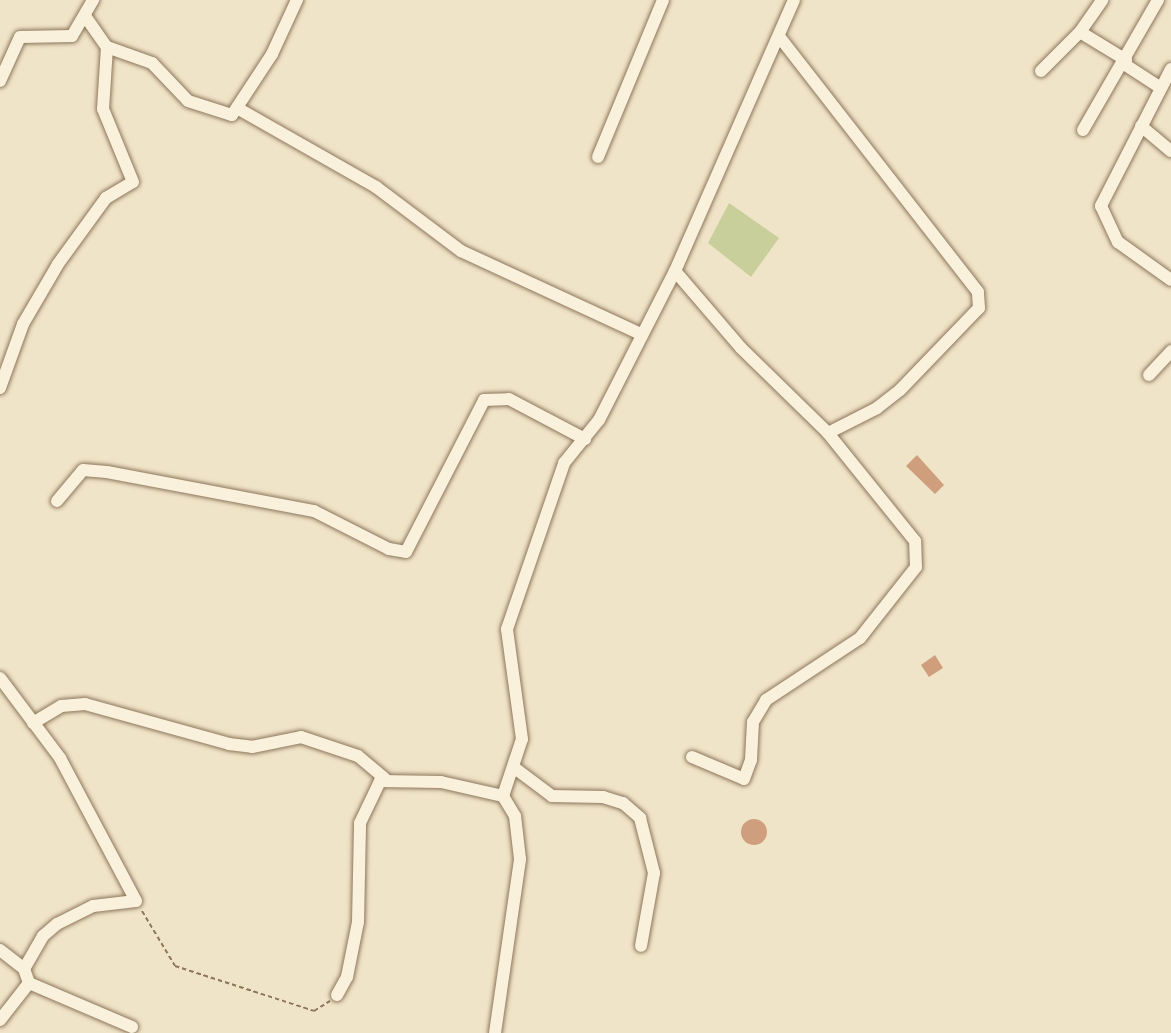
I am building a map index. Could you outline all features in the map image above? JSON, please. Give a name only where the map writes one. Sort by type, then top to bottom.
[{"type":"street","points":[[0,81],[20,37],[72,36],[93,0]]},
{"type":"street","points":[[85,16],[107,46],[152,63],[194,105],[229,115],[237,108],[285,32],[297,0]]},
{"type":"street","points":[[598,157],[663,0]]},
{"type":"street","points":[[503,796],[516,769],[522,728],[507,629],[564,463],[585,439],[675,271],[711,179],[780,38],[794,0]]},
{"type":"street","points":[[1041,71],[1080,32],[1102,0]]},
{"type":"street","points":[[1083,130],[1125,62],[1158,0]]},
{"type":"street","points":[[1080,32],[1161,88]]},
{"type":"street","points":[[780,38],[981,300],[980,308],[900,390],[878,408],[828,433]]},
{"type":"street","points":[[0,388],[23,324],[58,264],[106,198],[133,182],[103,109],[107,46]]},
{"type":"street","points":[[1171,69],[1101,206],[1118,242],[1171,280]]},
{"type":"street","points":[[237,108],[376,187],[461,251],[641,334]]},
{"type":"street","points":[[1141,126],[1171,151]]},
{"type":"street","points":[[675,271],[741,348],[828,433],[915,541],[916,567],[860,638],[766,700],[753,722],[751,760],[744,778],[692,757]]},
{"type":"street","points":[[1149,375],[1171,351]]},
{"type":"street","points":[[57,501],[83,470],[107,472],[314,511],[389,549],[406,552],[484,400],[509,399],[585,439]]},
{"type":"street","points":[[0,678],[65,767],[136,901],[93,906],[57,924],[43,936],[24,969]]},
{"type":"street","points":[[33,723],[61,706],[85,704],[229,744],[252,747],[302,737],[358,756],[386,779],[441,782],[503,796],[515,816],[520,859],[495,1033]]},
{"type":"street","points":[[516,769],[552,796],[603,797],[623,803],[640,818],[654,873],[641,946]]},
{"type":"street","points":[[337,995],[347,977],[358,922],[360,823],[376,786],[386,779]]},
{"type":"street","points":[[0,950],[24,969],[29,983],[132,1027]]},
{"type":"street","points":[[0,1020],[29,983]]},
{"type":"path","points":[[136,901],[175,966],[314,1011],[337,995]]},
{"type":"green space","points":[[729,203],[779,238],[751,277],[708,243]]},
{"type":"building","points":[[917,455],[944,485],[935,494],[906,466]]},
{"type":"building","points":[[935,655],[943,668],[929,677],[921,665]]},
{"type":"building","points":[[754,819],[763,823],[767,832],[763,841],[754,845],[745,841],[741,832],[745,823]]}]
